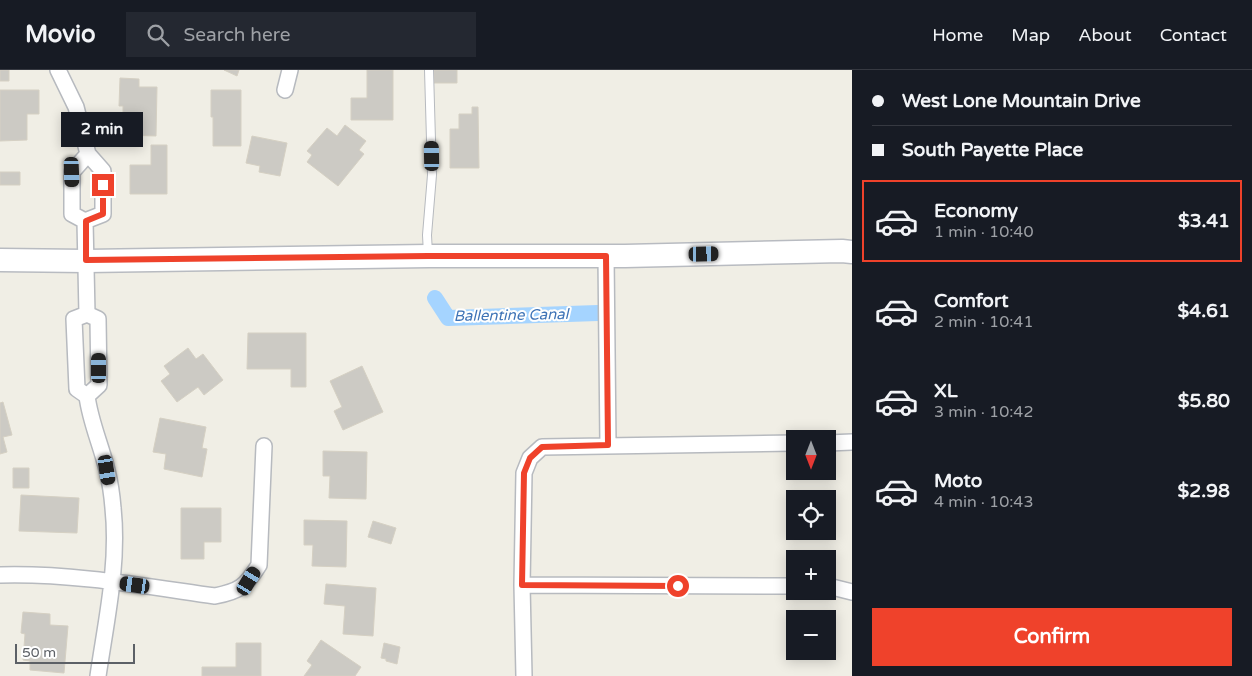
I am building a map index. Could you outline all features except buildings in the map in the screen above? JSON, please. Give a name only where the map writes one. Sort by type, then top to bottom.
[{"type":"main road","points":[[0,260],[606,256],[852,252]]},
{"type":"street","points":[[58,70],[76,107],[82,124],[88,154],[103,171],[103,214],[86,221],[72,214],[72,172],[88,154]]},
{"type":"street","points":[[285,90],[290,70]]},
{"type":"street","points":[[86,221],[87,314]]},
{"type":"street","points":[[606,256],[608,445]]},
{"type":"street","points":[[87,396],[99,385],[98,319],[87,314],[74,319],[77,389],[87,396],[107,470],[114,526],[111,582],[98,676]]},
{"type":"street","points":[[836,443],[852,442]]},
{"type":"street","points":[[524,676],[522,585],[524,473],[530,458],[542,447],[786,443]]},
{"type":"street","points":[[0,575],[18,574],[74,578],[215,596],[234,592],[249,581],[259,566],[264,446]]},
{"type":"street","points":[[522,585],[786,586]]},
{"type":"street","points":[[836,588],[852,592]]},
{"type":"lane","points":[[428,70],[432,175],[427,235],[428,256]]},
{"type":"waterway","name":"Ballentine Canal","points":[[435,298],[448,318],[598,313]]},
{"type":"route","points":[[103,185],[103,214],[86,221],[86,260],[606,256],[608,445],[542,447],[530,458],[524,473],[522,585],[678,586]]}]
